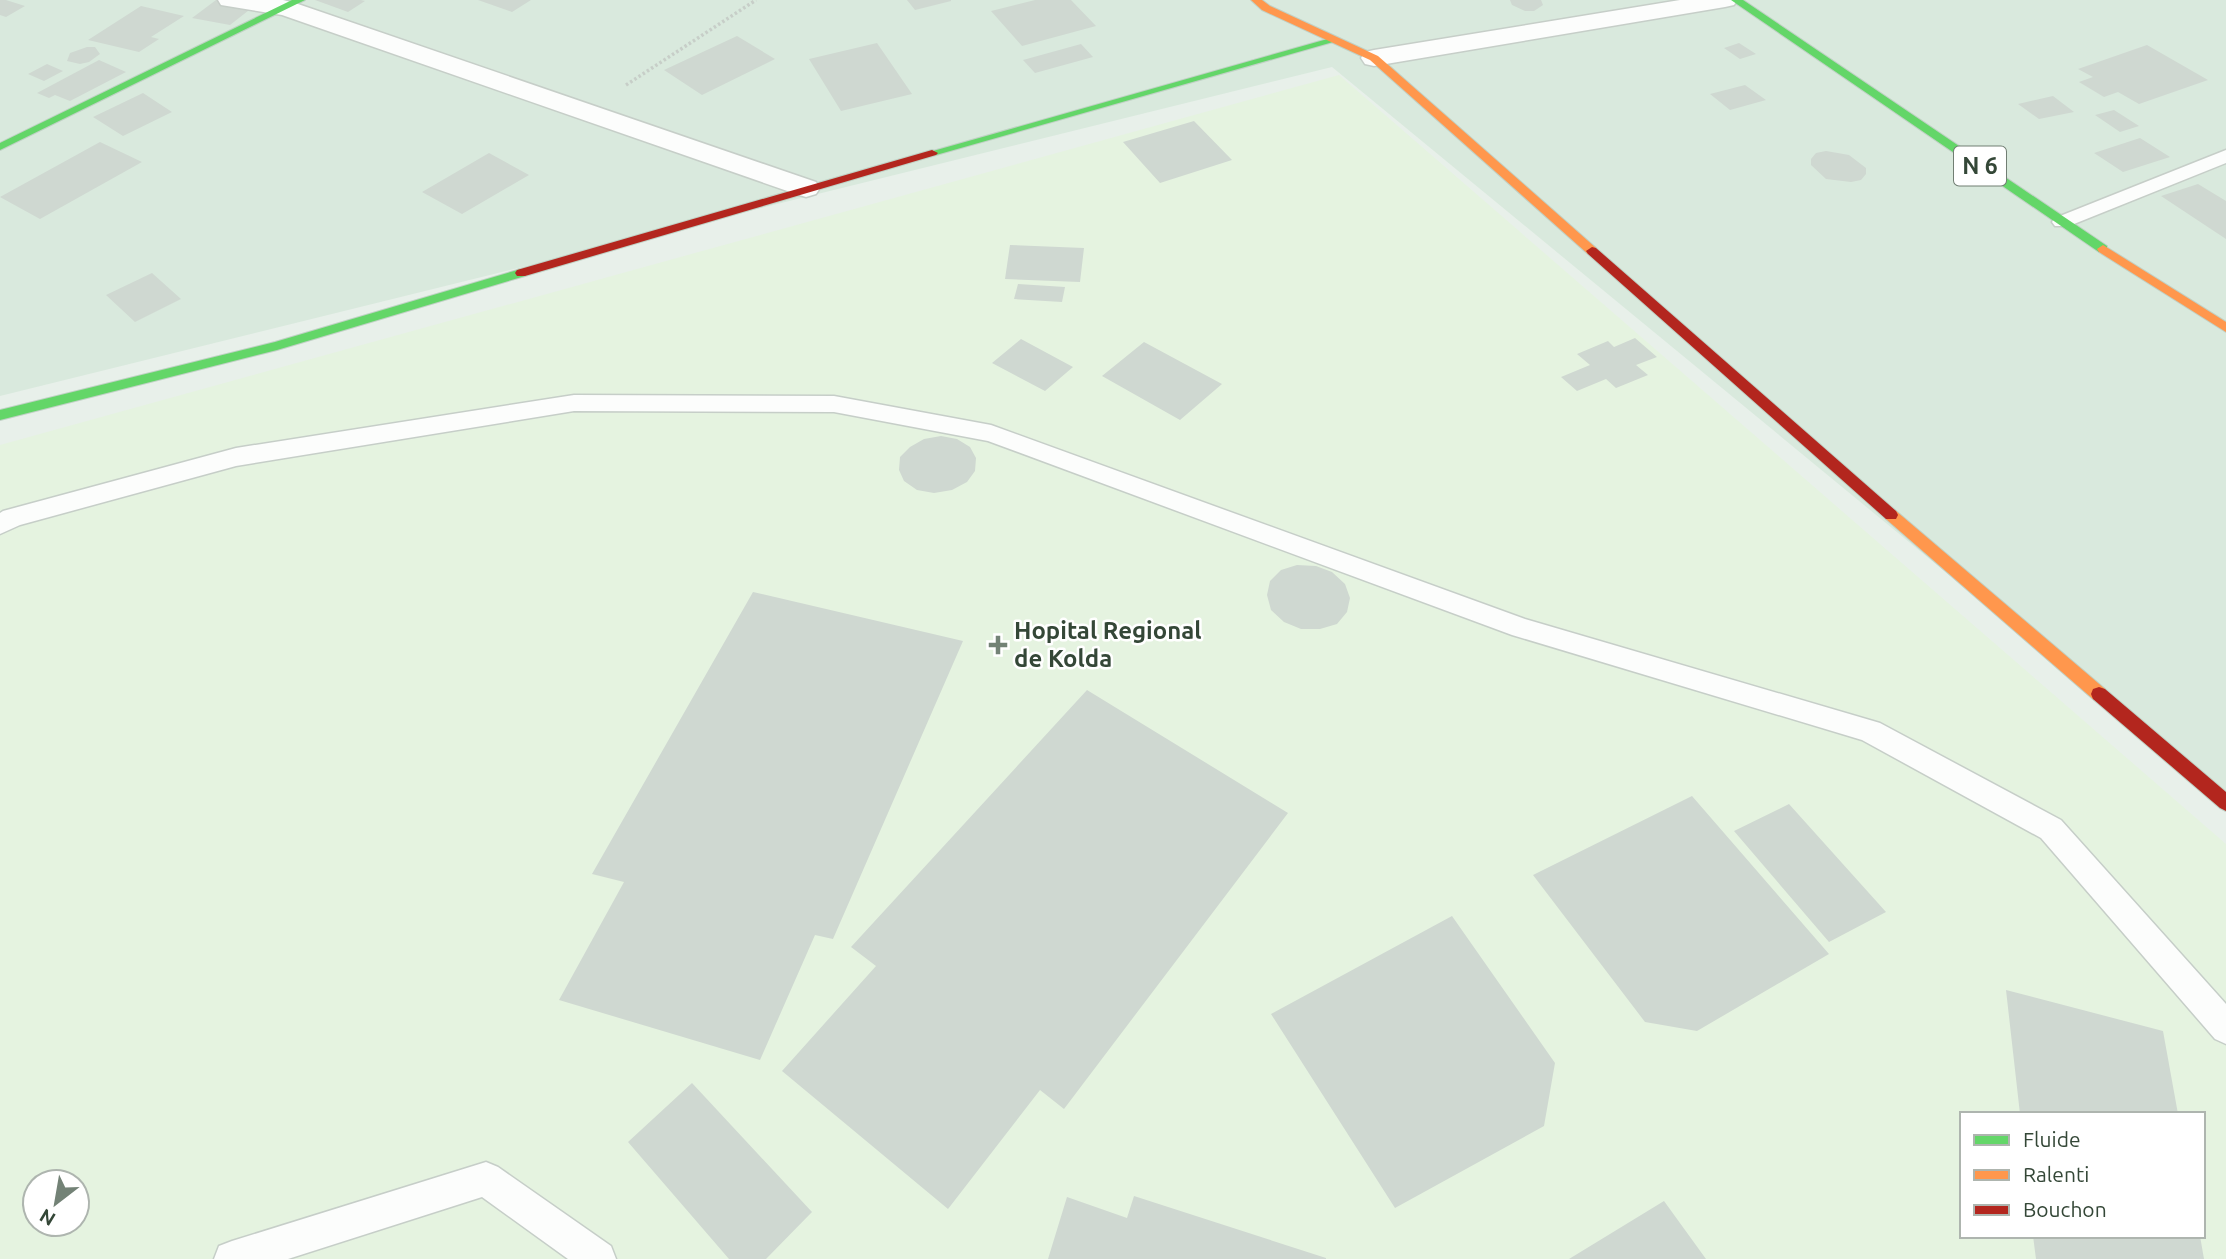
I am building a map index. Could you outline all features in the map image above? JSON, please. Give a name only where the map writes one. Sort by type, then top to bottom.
[{"type":"street","points":[[230,0],[293,4],[585,113],[806,188]]},
{"type":"street","points":[[1256,0],[1266,9],[1374,58],[1911,532],[2226,803]]},
{"type":"street","points":[[1374,58],[1725,0]]},
{"type":"street","name":"N 6","points":[[1736,0],[2062,222],[2226,328]]},
{"type":"street","points":[[0,147],[293,4]]},
{"type":"street","points":[[0,415],[277,346],[806,188],[1335,40]]},
{"type":"lane","points":[[2062,222],[2226,156]]},
{"type":"lane","points":[[0,525],[12,519],[236,457],[574,403],[834,404],[991,433],[1521,628],[1870,731],[2051,829],[2226,1028]]},
{"type":"lane","points":[[232,1259],[486,1179],[598,1259]]},
{"type":"path","points":[[585,113],[756,0]]},
{"type":"shaded area","points":[[0,0],[2226,0],[2226,803],[1332,67],[0,396]]},
{"type":"shaded area","name":"Hopital Regional de Kolda","points":[[1339,75],[2226,844],[2226,1259],[0,1259],[0,445]]},
{"type":"building","points":[[0,0],[25,6],[6,17],[0,15]]},
{"type":"building","points":[[216,0],[253,7],[230,25],[192,18]]},
{"type":"building","points":[[315,0],[361,0],[365,1],[348,12]]},
{"type":"building","points":[[478,0],[531,0],[512,12]]},
{"type":"building","points":[[907,0],[951,0],[951,1],[915,10]]},
{"type":"building","points":[[1035,0],[1071,0],[1096,26],[1022,46],[991,11]]},
{"type":"building","points":[[1510,0],[1541,0],[1543,5],[1534,11],[1525,11],[1512,5]]},
{"type":"building","points":[[141,6],[184,16],[151,37],[159,39],[139,52],[88,40]]},
{"type":"building","points":[[737,36],[775,59],[702,95],[664,70]]},
{"type":"building","points":[[877,43],[912,94],[841,111],[809,59]]},
{"type":"building","points":[[1739,43],[1756,54],[1740,59],[1724,48]]},
{"type":"building","points":[[1081,44],[1093,57],[1035,73],[1023,60]]},
{"type":"building","points":[[2147,45],[2208,80],[2139,104],[2118,92],[2104,97],[2079,82],[2093,77],[2078,69]]},
{"type":"building","points":[[95,47],[100,54],[89,62],[80,64],[67,61],[70,53]]},
{"type":"building","points":[[99,60],[126,72],[70,101],[55,95],[49,98],[37,93]]},
{"type":"building","points":[[47,64],[63,71],[44,81],[28,74]]},
{"type":"building","points":[[1745,85],[1766,100],[1730,110],[1710,94]]},
{"type":"building","points":[[143,93],[172,112],[123,136],[93,117]]},
{"type":"building","points":[[2053,96],[2074,112],[2039,119],[2018,104]]},
{"type":"building","points":[[2114,110],[2139,126],[2120,132],[2095,115]]},
{"type":"building","points":[[1194,121],[1232,160],[1160,183],[1123,142]]},
{"type":"building","points":[[2140,138],[2170,157],[2123,172],[2094,153]]},
{"type":"building","points":[[100,142],[142,162],[40,219],[0,197]]},
{"type":"building","points":[[1826,151],[1849,155],[1866,168],[1866,174],[1861,180],[1851,182],[1826,179],[1811,165],[1811,159],[1816,153]]},
{"type":"building","points":[[489,153],[529,175],[462,214],[422,192]]},
{"type":"building","points":[[2198,184],[2226,201],[2226,239],[2161,196]]},
{"type":"building","points":[[1010,245],[1084,248],[1080,282],[1005,279]]},
{"type":"building","points":[[152,273],[181,299],[135,322],[106,295]]},
{"type":"building","points":[[1018,284],[1065,287],[1062,302],[1014,299]]},
{"type":"building","points":[[1635,338],[1657,357],[1636,365],[1648,375],[1616,388],[1606,379],[1577,391],[1561,377],[1590,365],[1577,354],[1608,341],[1614,347]]},
{"type":"building","points":[[1021,339],[1073,367],[1045,391],[992,363]]},
{"type":"building","points":[[1144,342],[1222,384],[1180,420],[1102,376]]},
{"type":"building","points":[[941,436],[957,439],[970,447],[976,458],[975,471],[967,482],[952,490],[934,493],[917,490],[904,481],[899,470],[900,457],[924,439]]},
{"type":"building","points":[[1297,565],[1316,566],[1332,572],[1345,584],[1350,598],[1347,612],[1337,624],[1320,629],[1301,629],[1284,622],[1271,610],[1267,595],[1270,581],[1281,570]]},
{"type":"building","points":[[753,592],[963,641],[833,939],[815,935],[760,1060],[559,1000],[624,882],[592,874]]},
{"type":"building","points":[[1087,690],[1288,813],[1064,1109],[1040,1090],[948,1209],[782,1071],[876,966],[851,947]]},
{"type":"building","points":[[1692,796],[1829,954],[1697,1031],[1645,1022],[1533,875]]},
{"type":"building","points":[[1789,804],[1886,912],[1829,942],[1734,831]]},
{"type":"building","points":[[1452,916],[1555,1063],[1544,1126],[1395,1208],[1271,1014]]},
{"type":"building","points":[[2006,990],[2163,1031],[2178,1112],[2020,1112]]},
{"type":"building","points":[[692,1083],[812,1212],[766,1259],[729,1259],[628,1142]]},
{"type":"building","points":[[1134,1196],[1326,1259],[1048,1259],[1067,1197],[1127,1218]]},
{"type":"building","points":[[1664,1201],[1706,1259],[1569,1259]]},
{"type":"building","points":[[2033,1238],[2200,1238],[2204,1259],[2036,1259]]},
{"type":"traffic: fast","points":[[0,147],[300,0]]},
{"type":"traffic: fast","points":[[1736,0],[2103,249]]},
{"type":"traffic: fast","points":[[932,153],[1335,40]]},
{"type":"traffic: fast","points":[[0,415],[277,346],[521,273]]},
{"type":"traffic: slow","points":[[1256,0],[1266,8],[1374,58],[1592,251]]},
{"type":"traffic: slow","points":[[2103,249],[2226,328]]},
{"type":"traffic: slow","points":[[1891,515],[2099,694]]},
{"type":"traffic: jam","points":[[521,273],[932,153]]},
{"type":"traffic: jam","points":[[1592,251],[1891,515]]},
{"type":"traffic: jam","points":[[2099,694],[2226,803]]},
{"type":"place","name":"Hopital Regional de Kolda","points":[[998,645]]}]
